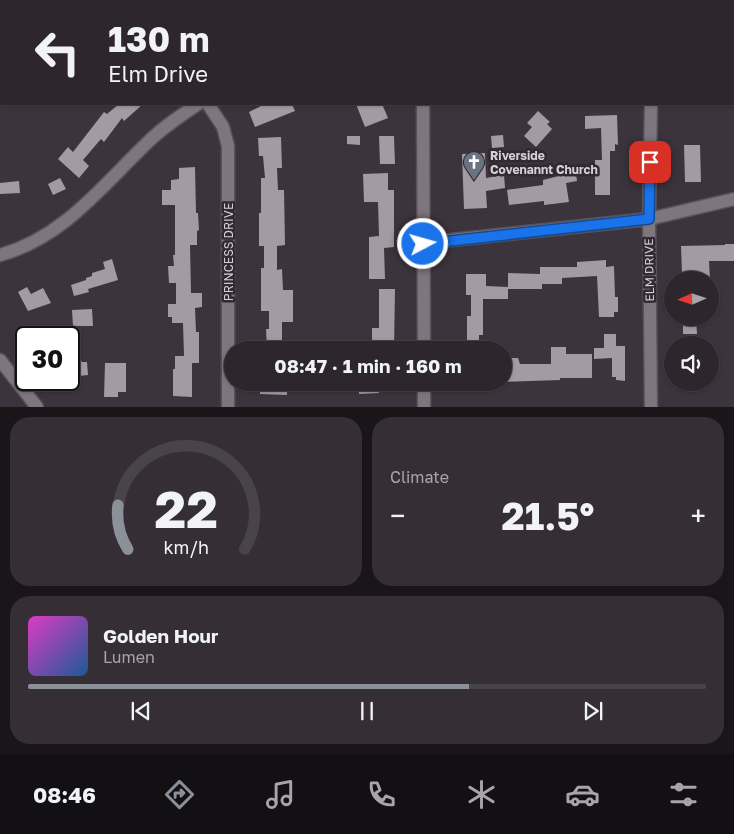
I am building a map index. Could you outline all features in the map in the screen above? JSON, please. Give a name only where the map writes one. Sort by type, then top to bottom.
[{"type":"street","points":[[0,255],[36,240],[67,221],[86,205],[147,142],[172,121],[196,105]]},
{"type":"street","name":"PRINCESS DRIVE","points":[[209,105],[223,127],[228,146],[228,406]]},
{"type":"street","points":[[423,105],[424,341]]},
{"type":"street","name":"ELM DRIVE","points":[[651,105],[649,219],[651,406]]},
{"type":"street","points":[[423,244],[649,219],[734,199]]},
{"type":"street","points":[[0,360],[38,406]]},
{"type":"street","points":[[424,391],[424,406]]},
{"type":"building","points":[[118,105],[142,105],[124,121],[122,118],[104,142],[101,139],[83,160],[89,166],[79,178],[58,159],[68,147],[73,152],[104,112],[107,114]]},
{"type":"building","points":[[263,105],[292,105],[295,111],[255,127],[249,112]]},
{"type":"building","points":[[356,105],[382,105],[388,118],[365,127]]},
{"type":"building","points":[[538,111],[550,122],[547,124],[552,129],[536,147],[524,136],[532,127],[527,123]]},
{"type":"building","points":[[617,115],[618,145],[615,144],[615,151],[610,151],[610,195],[595,195],[595,160],[602,160],[601,128],[585,129],[585,116]]},
{"type":"building","points":[[503,135],[504,147],[492,148],[491,136]]},
{"type":"building","points":[[347,136],[360,136],[360,145],[347,144]]},
{"type":"building","points":[[379,136],[394,136],[395,164],[380,164]]},
{"type":"building","points":[[281,137],[282,168],[277,168],[278,190],[284,190],[285,245],[277,246],[277,270],[282,269],[283,290],[293,290],[293,322],[282,322],[282,341],[267,341],[266,329],[269,329],[269,311],[261,311],[261,268],[264,268],[264,246],[259,246],[259,213],[261,213],[261,178],[265,178],[263,156],[259,156],[258,138]]},
{"type":"building","points":[[684,145],[700,145],[701,182],[685,182]]},
{"type":"building","name":"Riverside Covenannt Church","points":[[485,153],[486,178],[504,175],[505,188],[486,191],[487,208],[464,209],[462,154]]},
{"type":"building","points":[[575,166],[577,181],[566,183],[569,202],[544,205],[544,201],[509,205],[507,190],[543,185],[543,180],[563,175],[562,168]]},
{"type":"building","points":[[195,167],[196,213],[198,213],[199,230],[197,231],[197,245],[190,245],[191,293],[202,293],[202,307],[195,308],[196,332],[199,332],[199,363],[192,363],[192,397],[173,396],[175,356],[184,356],[183,323],[172,323],[172,317],[168,317],[168,304],[176,304],[176,283],[169,283],[168,266],[174,266],[175,205],[162,205],[162,190],[171,190],[171,180],[179,179],[179,168]]},
{"type":"building","points":[[388,173],[388,190],[394,190],[394,247],[384,248],[385,279],[369,279],[369,237],[379,236],[378,202],[364,202],[363,174]]},
{"type":"building","points":[[60,178],[66,189],[53,195],[48,184]]},
{"type":"building","points":[[19,181],[20,193],[0,194],[0,183]]},
{"type":"building","points":[[734,244],[734,261],[709,261],[710,271],[682,271],[681,246]]},
{"type":"building","points":[[112,259],[118,280],[88,289],[89,292],[74,296],[71,285],[86,280],[86,278],[92,276],[92,273],[105,269],[103,262]]},
{"type":"building","points":[[606,260],[606,267],[614,266],[615,297],[618,297],[618,312],[614,312],[614,317],[599,317],[597,276],[562,278],[562,284],[542,284],[542,289],[508,289],[508,273],[540,274],[540,267],[577,267],[577,262]]},
{"type":"building","points":[[466,274],[486,274],[486,286],[508,287],[508,299],[483,299],[483,335],[479,335],[479,341],[467,341],[467,316],[471,316],[471,295],[466,295]]},
{"type":"building","points":[[27,287],[31,294],[43,288],[51,303],[28,311],[18,292]]},
{"type":"building","points":[[379,289],[395,289],[394,341],[372,341],[372,328],[379,328]]},
{"type":"building","points":[[92,309],[93,326],[73,326],[72,310]]},
{"type":"building","points":[[683,326],[696,326],[697,334],[683,334]]},
{"type":"building","points":[[604,334],[616,334],[616,346],[625,346],[625,381],[616,380],[616,377],[612,377],[612,358],[594,359],[594,348],[604,348]]},
{"type":"building","points":[[551,347],[566,347],[566,354],[592,354],[592,378],[512,382],[512,358],[518,358],[520,364],[551,364]]},
{"type":"building","points":[[80,358],[82,362],[87,362],[88,375],[80,376]]},
{"type":"building","points":[[105,363],[126,363],[126,392],[118,392],[118,397],[104,397]]},
{"type":"building","points":[[260,391],[287,391],[287,395],[260,394]]},
{"type":"building","points":[[359,391],[379,391],[379,393],[359,394]]},
{"type":"place","name":"Riverside Covenannt Church","points":[[474,181]]},
{"type":"route","points":[[423,244],[649,219],[650,162]]}]
